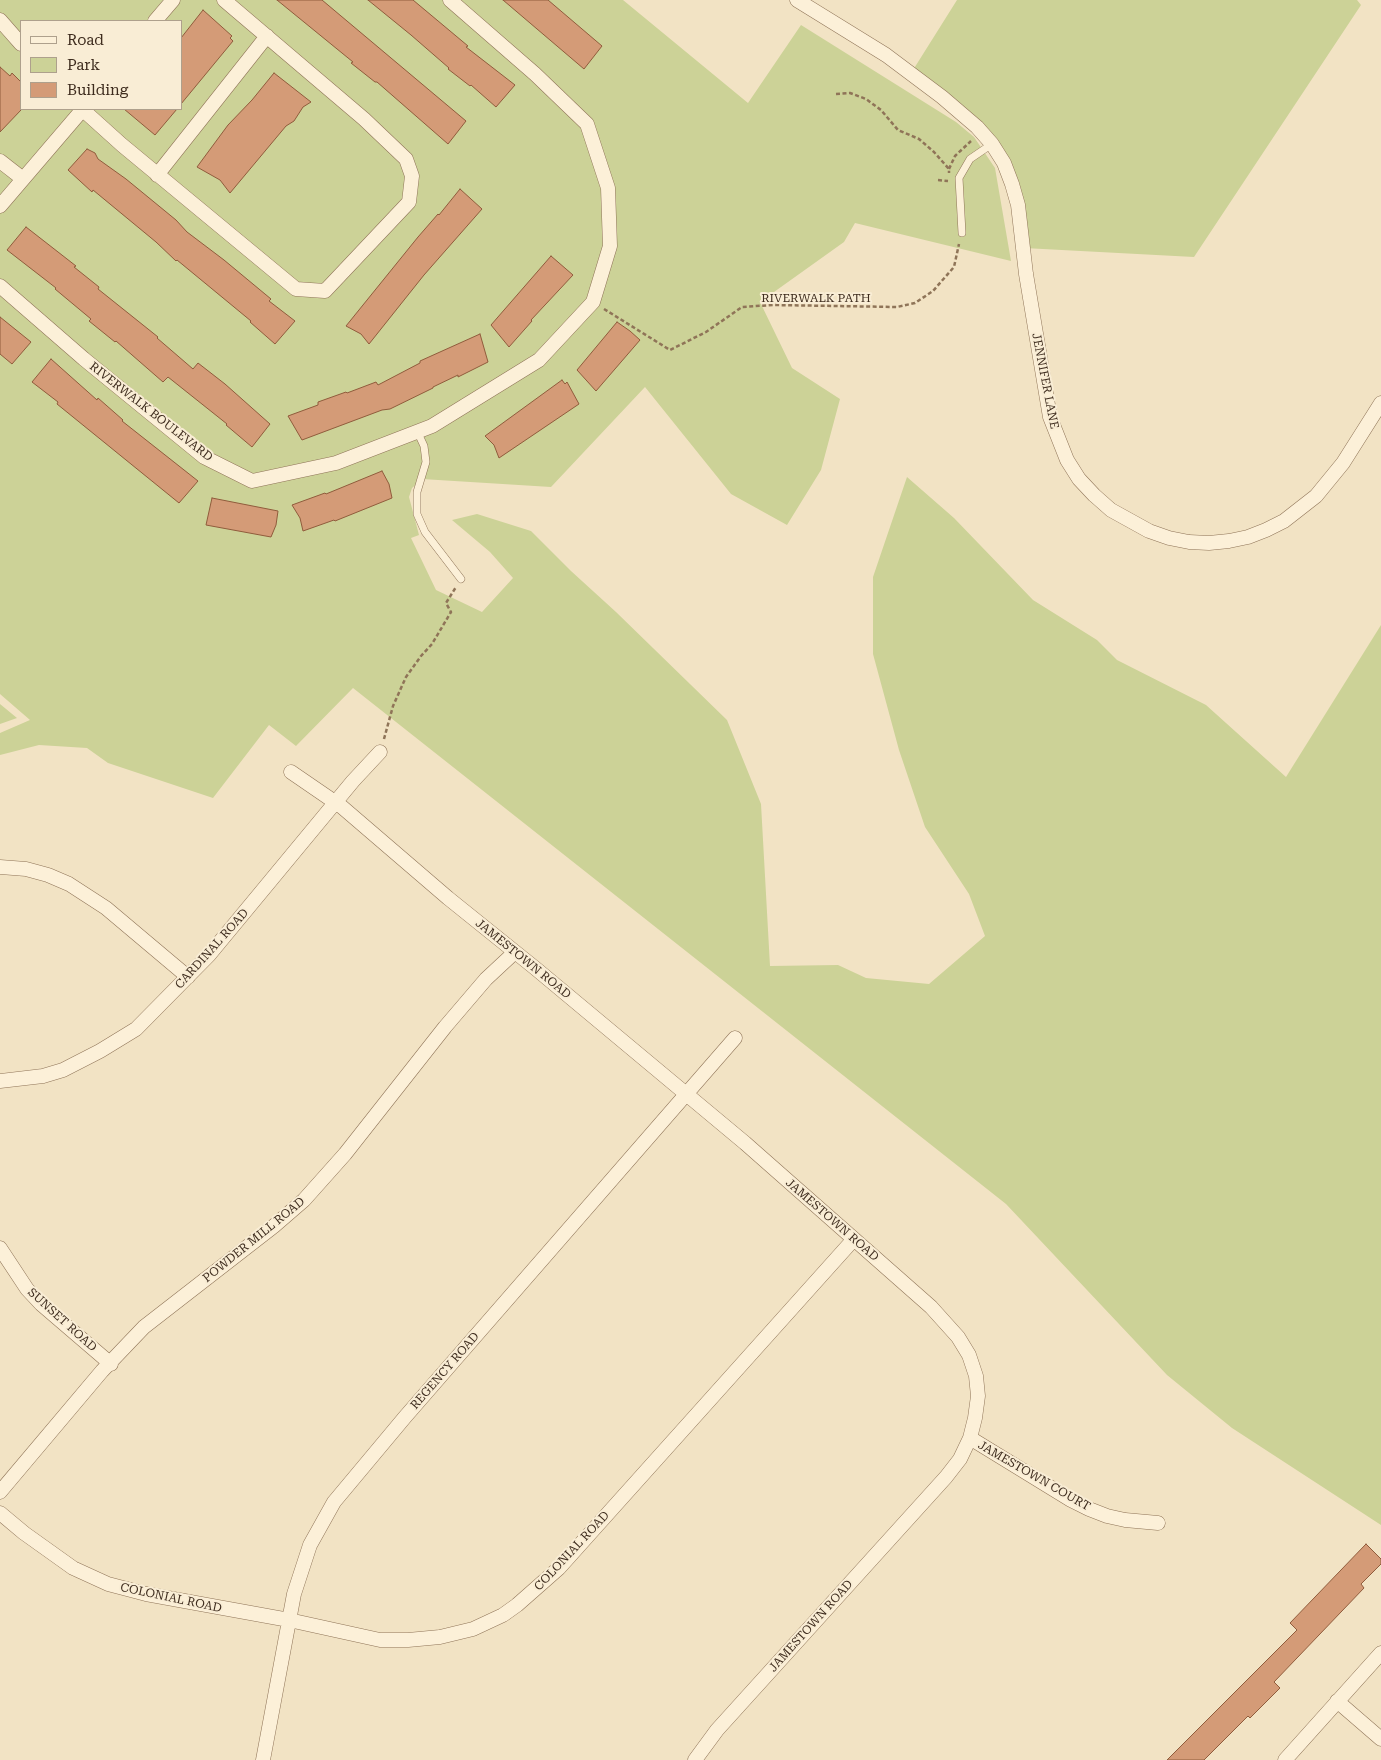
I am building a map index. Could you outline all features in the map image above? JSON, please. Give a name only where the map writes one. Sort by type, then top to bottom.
[{"type":"street","points":[[156,20],[173,0]]},
{"type":"street","points":[[83,110],[157,175],[296,289],[325,290],[409,202],[412,176],[406,159],[364,120],[224,0]]},
{"type":"street","name":"RIVERWALK BOULEVARD","points":[[0,286],[84,359],[204,457],[252,481],[336,463],[432,426],[539,360],[593,302],[610,246],[608,188],[587,124],[535,74],[450,0]]},
{"type":"street","name":"JENNIFER LANE","points":[[798,0],[886,56],[961,112],[992,144],[1004,163],[1018,205],[1027,284],[1050,417],[1067,460],[1079,479],[1111,510],[1149,531],[1189,542],[1229,541],[1248,537],[1266,530],[1284,521],[1316,496],[1343,463],[1381,403]]},
{"type":"street","points":[[0,20],[20,43]]},
{"type":"street","points":[[157,175],[266,36]]},
{"type":"street","points":[[0,206],[81,110]]},
{"type":"street","points":[[0,160],[23,179]]},
{"type":"street","name":"CARDINAL ROAD","points":[[0,1082],[44,1076],[63,1070],[100,1051],[136,1029],[188,977],[237,923],[287,859],[380,752]]},
{"type":"street","name":"JAMESTOWN ROAD","points":[[292,772],[336,802],[448,898],[739,1138],[931,1307],[958,1337],[969,1355],[976,1376],[978,1396],[970,1438],[960,1459],[946,1477],[717,1730],[694,1760]]},
{"type":"street","points":[[0,867],[26,869],[48,875],[69,884],[106,908],[188,977]]},
{"type":"street","name":"POWDER MILL ROAD","points":[[0,1492],[144,1327],[217,1271],[304,1200],[344,1154],[445,1027],[486,979],[515,952]]},
{"type":"street","name":"REGENCY ROAD","points":[[263,1760],[294,1594],[310,1545],[334,1502],[405,1417],[736,1038]]},
{"type":"street","name":"COLONIAL ROAD","points":[[0,1513],[56,1557],[90,1577],[108,1584],[165,1599],[289,1620],[380,1640],[440,1638],[473,1629],[503,1615],[532,1594],[559,1568],[854,1239]]},
{"type":"street","name":"SUNSET ROAD","points":[[0,1248],[18,1277],[41,1304],[111,1364]]},
{"type":"street","name":"JAMESTOWN COURT","points":[[970,1438],[1088,1509],[1125,1520],[1158,1523]]},
{"type":"street","points":[[1285,1760],[1381,1653]]},
{"type":"street","points":[[1337,1701],[1381,1739]]},
{"type":"lane","points":[[962,233],[959,178],[970,159],[992,144]]},
{"type":"lane","points":[[418,431],[424,446],[426,462],[416,492],[417,514],[425,532],[461,579]]},
{"type":"path","points":[[836,94],[850,93],[866,100],[881,110],[898,130],[919,139],[949,169],[949,181],[938,180]]},
{"type":"path","name":"RIVERWALK PATH","points":[[593,302],[670,350],[706,332],[742,307],[772,305],[896,307],[916,302],[933,291],[954,267],[962,233]]},
{"type":"path","points":[[380,752],[393,706],[403,684],[421,656],[432,644],[451,612],[446,603],[461,579]]},
{"type":"green space","points":[[0,0],[623,0],[748,103],[801,25],[956,122],[974,137],[995,168],[1011,261],[855,223],[844,242],[760,302],[792,368],[840,399],[821,470],[787,525],[731,494],[645,387],[551,487],[422,479],[412,488],[409,497],[419,535],[411,538],[436,590],[482,612],[513,578],[490,552],[452,520],[477,514],[531,531],[727,720],[761,804],[770,966],[838,965],[866,978],[929,984],[985,936],[969,894],[925,827],[899,750],[873,654],[873,577],[907,477],[954,518],[1033,600],[1097,640],[1117,660],[1206,705],[1286,777],[1381,625],[1381,1525],[1232,1428],[1167,1375],[1006,1204],[353,688],[296,746],[269,725],[213,798],[108,763],[87,748],[39,745],[0,755],[0,733],[30,720],[0,694]]},
{"type":"green space","points":[[957,0],[1357,0],[1361,5],[1194,257],[1024,248],[993,137],[908,78]]},
{"type":"green space","points":[[0,704],[17,718],[0,724]]},
{"type":"building","points":[[277,0],[322,0],[466,121],[448,144],[377,82],[351,63],[353,62]]},
{"type":"building","points":[[368,0],[413,0],[468,46],[466,47],[515,85],[496,107],[471,85],[448,69],[411,35]]},
{"type":"building","points":[[503,0],[548,0],[602,46],[584,69]]},
{"type":"building","points":[[203,10],[232,36],[230,38],[233,41],[182,103],[182,37]]},
{"type":"building","points":[[0,67],[10,76],[12,73],[20,81],[21,110],[0,132]]},
{"type":"building","points":[[274,73],[311,102],[303,107],[294,121],[286,126],[230,193],[220,180],[197,167],[228,125]]},
{"type":"building","points":[[125,110],[176,110],[155,135]]},
{"type":"building","points":[[87,149],[95,153],[98,159],[176,220],[187,232],[224,260],[271,299],[269,301],[295,321],[275,344],[251,321],[176,261],[93,190],[92,192],[68,170]]},
{"type":"building","points":[[460,189],[482,209],[424,275],[369,344],[361,334],[346,326],[418,237]]},
{"type":"building","points":[[26,227],[76,266],[74,267],[99,287],[98,289],[158,337],[193,369],[198,363],[270,424],[252,447],[227,424],[168,377],[163,382],[116,341],[89,321],[91,319],[56,288],[7,250]]},
{"type":"building","points":[[551,256],[573,275],[509,347],[491,325]]},
{"type":"building","points":[[0,317],[31,342],[12,364],[0,354]]},
{"type":"building","points":[[617,322],[640,340],[596,391],[577,370]]},
{"type":"building","points":[[480,334],[488,362],[390,409],[382,410],[302,440],[288,416],[346,392],[376,382],[378,385],[420,363],[420,361]]},
{"type":"building","points":[[51,359],[97,400],[98,398],[122,421],[198,481],[179,503],[32,382]]},
{"type":"building","points":[[562,380],[565,384],[567,382],[579,404],[499,458],[494,445],[485,436]]},
{"type":"building","points":[[382,471],[389,484],[392,498],[335,521],[303,531],[300,518],[292,505],[326,494]]},
{"type":"building","points":[[212,498],[278,511],[276,525],[271,537],[206,525]]},
{"type":"building","points":[[1366,1544],[1381,1559],[1381,1564],[1361,1584],[1364,1588],[1274,1682],[1280,1688],[1250,1718],[1248,1716],[1204,1760],[1167,1760],[1297,1630],[1290,1623]]}]
